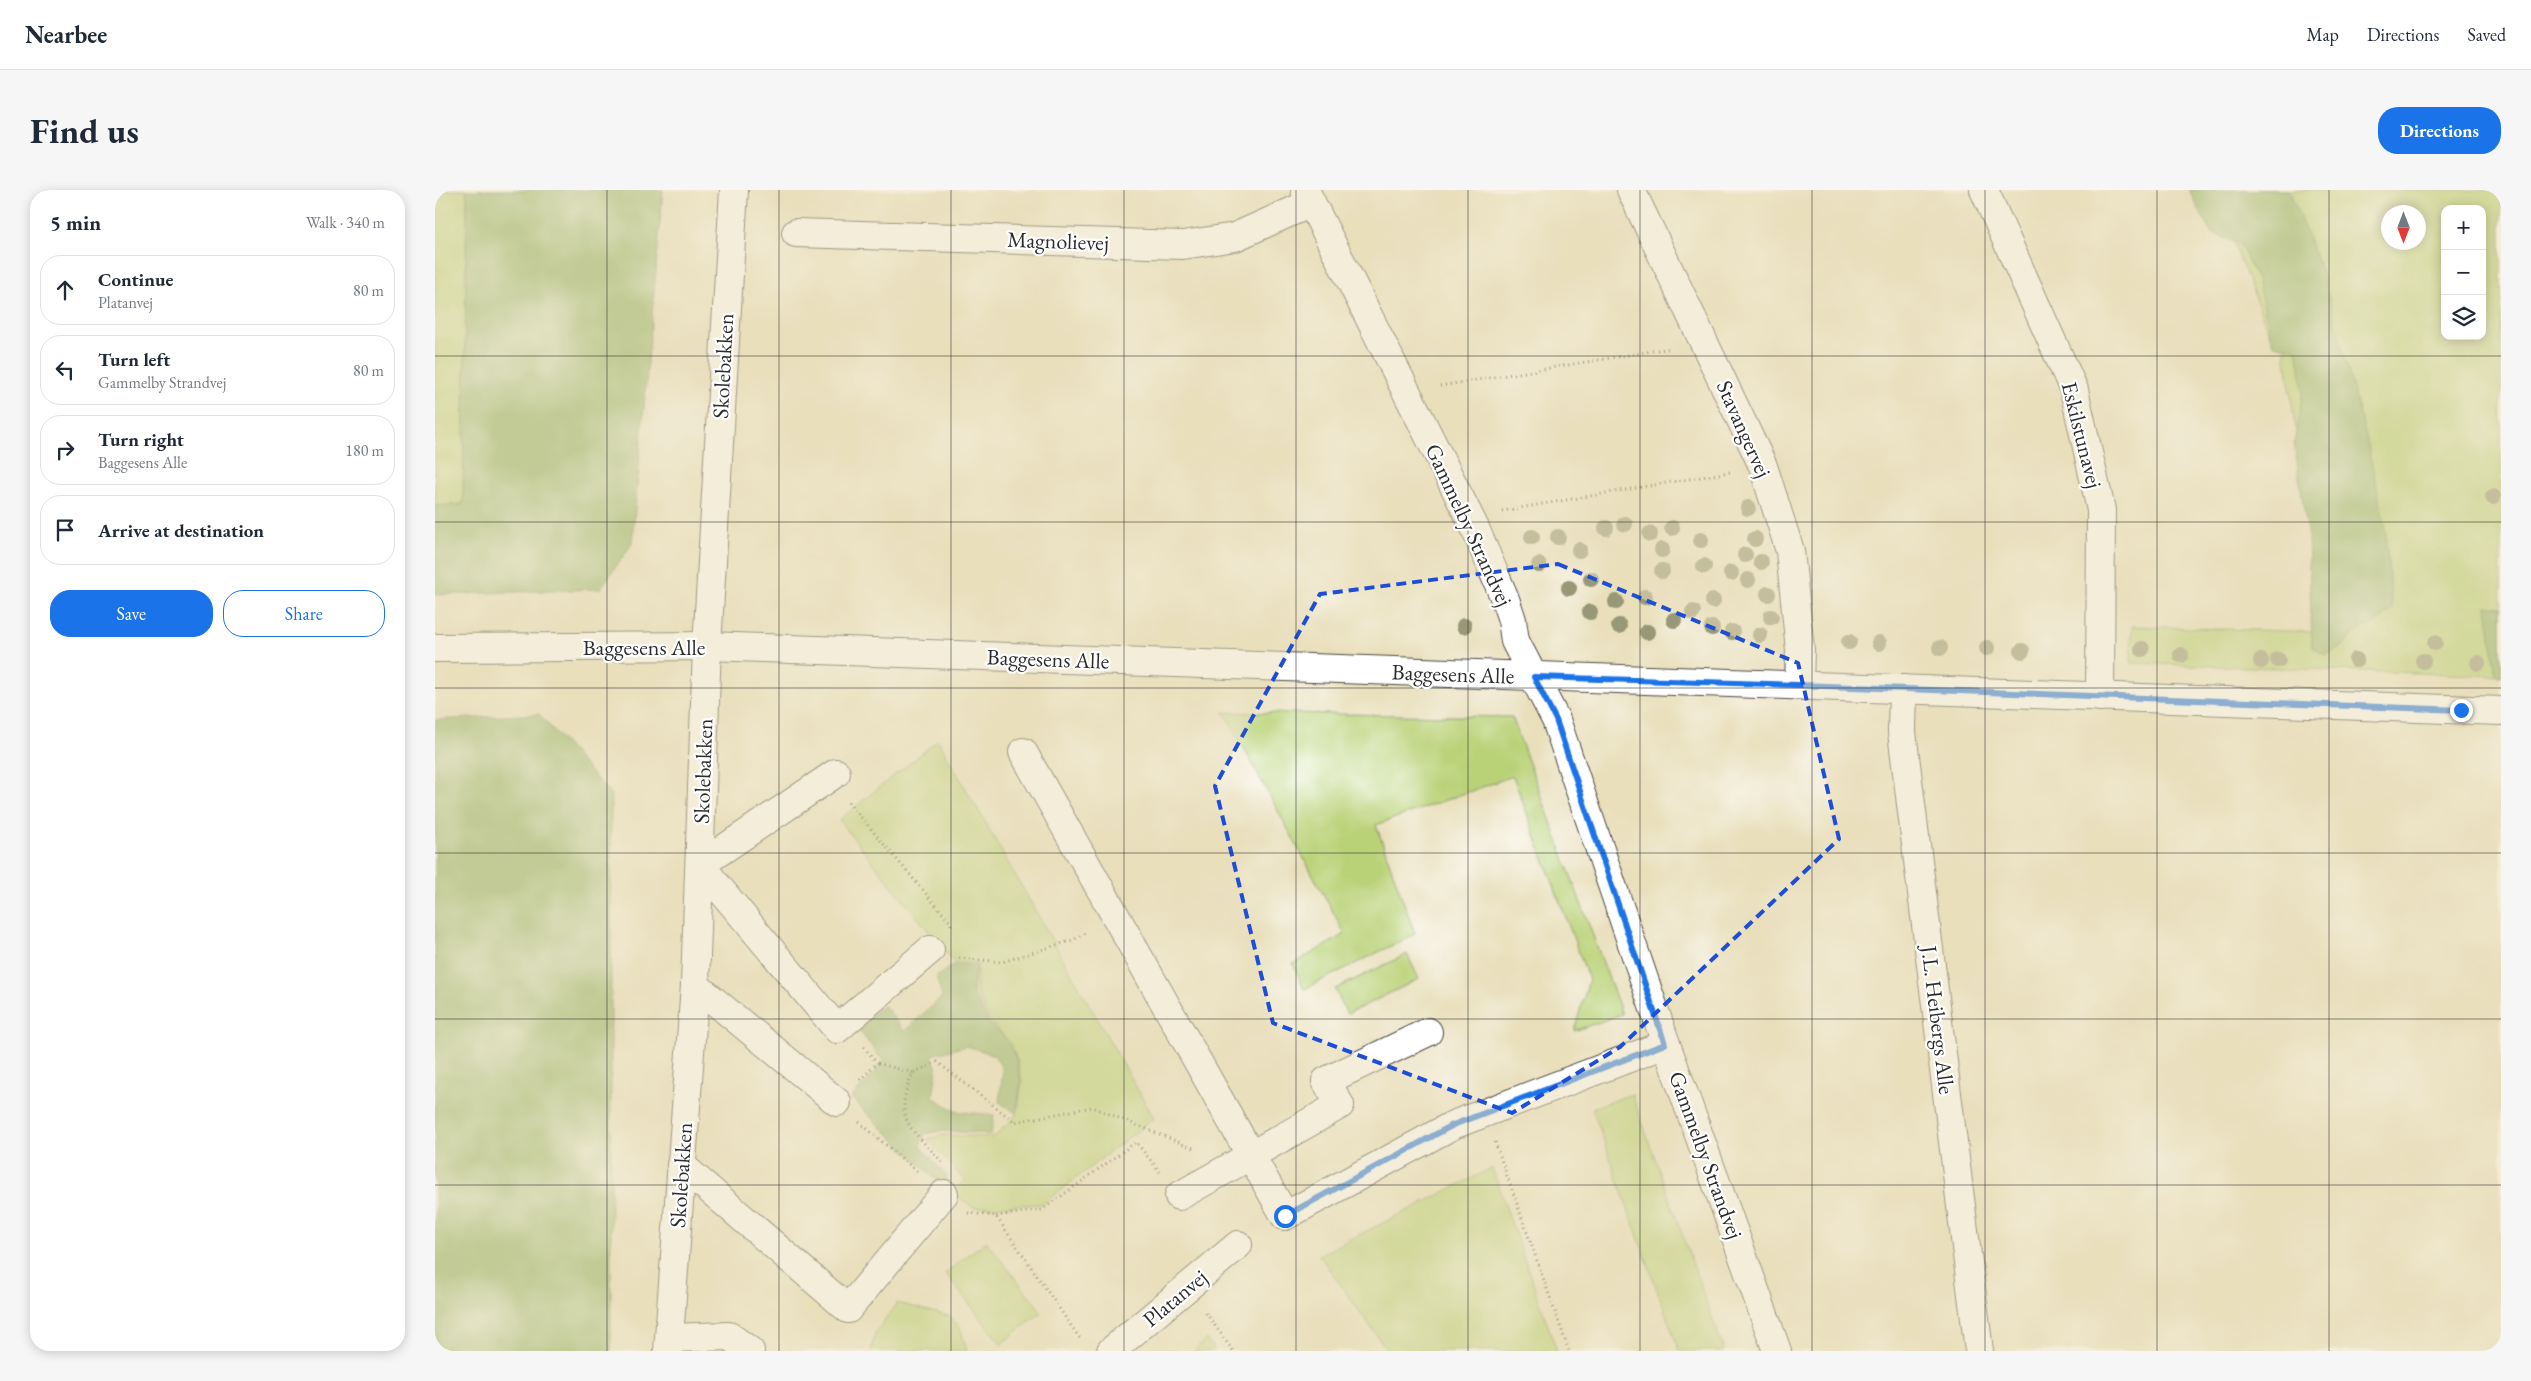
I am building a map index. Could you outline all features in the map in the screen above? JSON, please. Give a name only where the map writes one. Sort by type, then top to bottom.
[{"type":"street","name":"Skolebakken","points":[[669,1345],[695,985],[707,646],[734,190]]},
{"type":"street","name":"Stavangervej","points":[[1631,190],[1763,466],[1790,551],[1800,650],[1799,685]]},
{"type":"street","name":"Eskilstunavej","points":[[1984,190],[2070,381],[2076,400],[2101,510],[2100,697]]},
{"type":"street","name":"Magnolievej","points":[[796,233],[1183,245],[1235,237],[1308,196]]},
{"type":"street","name":"Gammelby Strandvej","points":[[1308,196],[1469,517],[1505,599],[1512,620],[1515,641],[1556,720],[1665,1044],[1777,1351]]},
{"type":"street","name":"Baggesens Alle","points":[[435,648],[707,646],[2501,712]]},
{"type":"street","name":"J.L. Heibergs Alle","points":[[1903,689],[1902,732],[1979,1351]]},
{"type":"street","points":[[1023,752],[1116,916],[1242,1159],[1285,1216],[1453,1125],[1665,1044]]},
{"type":"street","points":[[832,776],[700,865],[837,1029],[939,953]]},
{"type":"street","points":[[695,985],[837,1102]]},
{"type":"street","points":[[1179,1196],[1340,1105],[1326,1081],[1428,1032]]},
{"type":"street","points":[[681,1165],[848,1308],[944,1194]]},
{"type":"street","name":"Platanvej","points":[[1111,1351],[1238,1245]]},
{"type":"street","points":[[669,1345],[729,1336],[750,1351]]},
{"type":"path","points":[[1406,392],[1703,342]]},
{"type":"path","points":[[1469,517],[1763,466]]},
{"type":"path","points":[[832,776],[951,923],[939,953],[1002,962],[1073,940],[1116,916]]},
{"type":"path","points":[[944,1194],[957,1179],[904,1120],[902,1106],[906,1089],[913,1073],[937,1062],[1015,1122],[1092,1107],[1242,1159]]},
{"type":"path","points":[[1485,1113],[1569,1351]]},
{"type":"path","points":[[997,1216],[1041,1210],[1136,1142],[1179,1196]]},
{"type":"path","points":[[1187,1288],[1233,1351]]},
{"type":"highlighted area","points":[[1558,564],[1798,663],[1839,839],[1620,1047],[1512,1113],[1273,1023],[1215,786],[1320,594]]},
{"type":"green space","points":[[435,190],[467,190],[463,504],[435,506]]},
{"type":"green space","points":[[467,190],[663,190],[632,544],[600,589],[435,595],[435,506],[463,504]]},
{"type":"green space","points":[[2189,190],[2289,190],[2322,273],[2367,441],[2385,525],[2392,609],[2379,621],[2358,630],[2341,648],[2324,655],[2312,646],[2308,539],[2294,443],[2303,390],[2297,349],[2273,344],[2257,280],[2240,244],[2211,233]]},
{"type":"green space","points":[[2213,190],[2501,190],[2501,676],[2131,663],[2132,626],[2315,632],[2317,524],[2296,434],[2284,345],[2273,344]]},
{"type":"green space","points":[[2487,606],[2501,607],[2501,676],[2496,675]]},
{"type":"green space","points":[[1224,712],[1512,717],[1622,1014],[1574,1031],[1589,980],[1513,776],[1376,825],[1415,934],[1304,989],[1293,964],[1345,934]]},
{"type":"green space","points":[[539,714],[611,795],[611,1351],[435,1351],[435,720]]},
{"type":"green space","points":[[938,740],[1154,1118],[1043,1204],[973,1208],[953,1192],[965,1180],[927,1139],[943,1135],[994,1137],[1017,1114],[1022,1082],[1018,1062],[1010,1043],[989,1019],[976,993],[977,963],[954,963],[839,820]]},
{"type":"green space","points":[[1407,954],[1419,979],[1347,1014],[1335,989]]},
{"type":"green space","points":[[953,965],[976,965],[973,993],[988,1021],[1010,1043],[1017,1062],[1021,1082],[1016,1113],[999,1102],[1003,1070],[994,1055],[967,1046],[932,1055],[937,1069],[933,1097],[955,1111],[994,1115],[991,1134],[941,1131],[925,1134],[920,1145],[947,1177],[942,1186],[851,1098],[884,1062],[856,1027],[884,1005],[904,1031],[942,997],[936,977]]},
{"type":"green space","points":[[1632,1094],[1724,1351],[1679,1351],[1592,1108]]},
{"type":"green space","points":[[1492,1168],[1557,1351],[1388,1351],[1319,1255]]},
{"type":"green space","points":[[986,1241],[1042,1312],[1001,1344],[945,1273]]},
{"type":"green space","points":[[897,1303],[949,1316],[960,1327],[967,1351],[871,1351],[875,1333]]},
{"type":"green space","points":[[1206,1339],[1215,1351],[1194,1351]]},
{"type":"route","points":[[1285,1216],[1453,1125],[1665,1044],[1556,720],[1534,677],[2461,710]]}]
